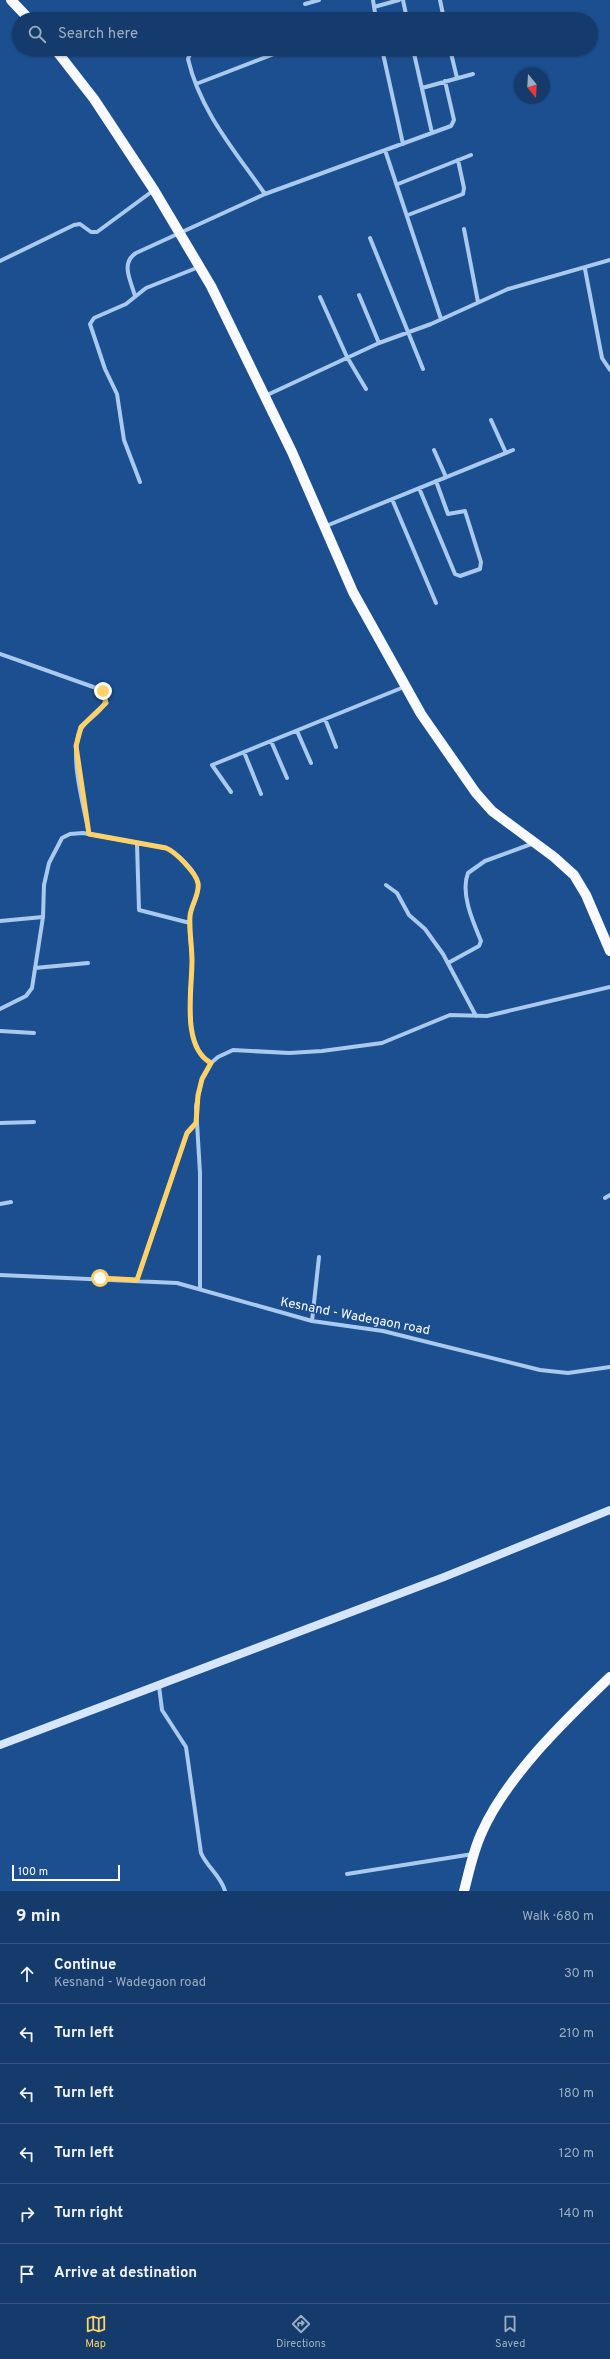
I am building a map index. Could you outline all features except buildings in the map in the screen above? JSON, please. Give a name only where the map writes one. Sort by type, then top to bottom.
[{"type":"highway","points":[[11,0],[22,12]]},
{"type":"highway","points":[[60,56],[94,99],[180,232],[292,452],[353,592],[421,714],[476,793],[492,811],[564,865],[581,885],[610,951]]},
{"type":"highway","points":[[464,1891],[474,1854],[488,1819],[519,1776],[566,1719],[610,1677]]},
{"type":"main road","points":[[0,1745],[444,1577],[610,1510]]},
{"type":"street","points":[[305,4],[320,0]]},
{"type":"street","points":[[372,0],[375,12]]},
{"type":"street","points":[[374,7],[399,0]]},
{"type":"street","points":[[403,0],[406,12]]},
{"type":"street","points":[[440,0],[443,12]]},
{"type":"street","points":[[189,56],[188,59],[196,84],[212,119],[265,194]]},
{"type":"street","points":[[196,84],[269,56]]},
{"type":"street","points":[[384,56],[403,144]]},
{"type":"street","points":[[415,56],[432,133]]},
{"type":"street","points":[[452,56],[457,78]]},
{"type":"street","points":[[422,88],[473,74]]},
{"type":"street","points":[[135,296],[127,265],[129,258],[180,232],[265,194],[451,126],[454,122],[445,81]]},
{"type":"street","points":[[385,150],[398,184],[441,320]]},
{"type":"street","points":[[398,184],[471,155]]},
{"type":"street","points":[[408,215],[463,194],[464,188],[458,160]]},
{"type":"street","points":[[0,261],[74,225],[80,224],[91,232],[97,232],[154,190]]},
{"type":"street","points":[[464,228],[478,302]]},
{"type":"street","points":[[370,238],[423,369]]},
{"type":"street","points":[[264,396],[347,357],[379,343],[441,320],[508,289],[570,270],[585,269],[610,260]]},
{"type":"street","points":[[140,482],[124,440],[117,394],[105,369],[90,324],[94,318],[126,304],[146,288],[199,267]]},
{"type":"street","points":[[585,269],[602,358],[610,370]]},
{"type":"street","points":[[359,294],[379,343]]},
{"type":"street","points":[[320,297],[347,357],[366,389]]},
{"type":"street","points":[[491,420],[506,453]]},
{"type":"street","points":[[434,450],[446,477]]},
{"type":"street","points":[[325,526],[513,450]]},
{"type":"street","points":[[419,488],[456,574],[460,576],[480,569],[482,565],[465,511],[448,514],[436,482]]},
{"type":"street","points":[[392,499],[436,603]]},
{"type":"street","points":[[0,654],[92,686],[103,691],[105,695],[106,703],[81,727],[76,746],[89,834]]},
{"type":"street","points":[[231,792],[212,765],[405,686]]},
{"type":"street","points":[[325,719],[336,747]]},
{"type":"street","points":[[297,731],[311,764]]},
{"type":"street","points":[[271,741],[287,778]]},
{"type":"street","points":[[244,752],[261,794]]},
{"type":"street","points":[[0,1009],[29,993],[32,988],[43,917],[45,877],[59,842],[70,834],[89,834],[171,850],[195,877],[198,891],[191,911],[190,923],[192,961],[191,1029],[199,1054],[211,1063]]},
{"type":"street","points":[[448,963],[479,946],[481,941],[471,918],[465,886],[468,873],[485,861],[534,843]]},
{"type":"street","points":[[137,844],[139,910],[190,923]]},
{"type":"street","points":[[386,885],[397,893],[406,911],[425,930],[448,963],[476,1016]]},
{"type":"street","points":[[0,921],[43,917]]},
{"type":"street","points":[[35,968],[88,963]]},
{"type":"street","points":[[200,1288],[200,1173],[196,1123],[198,1095],[202,1079],[211,1063],[225,1053],[233,1050],[295,1053],[382,1044],[450,1015],[487,1016],[610,987]]},
{"type":"street","points":[[0,1031],[34,1033]]},
{"type":"street","points":[[0,1123],[34,1122]]},
{"type":"street","points":[[137,1280],[187,1133],[196,1123]]},
{"type":"street","points":[[605,1198],[610,1195]]},
{"type":"street","points":[[0,1204],[11,1202]]},
{"type":"street","points":[[312,1321],[320,1257]]},
{"type":"street","name":"Kesnand - Wadegaon road","points":[[0,1275],[165,1281],[200,1288],[312,1321],[383,1331],[555,1373],[610,1367]]},
{"type":"street","points":[[158,1686],[162,1710],[186,1747],[201,1852],[209,1866],[222,1883],[225,1891]]},
{"type":"street","points":[[347,1874],[474,1854]]},
{"type":"route","points":[[100,1278],[137,1280],[187,1133],[196,1123],[196,1106],[198,1095],[202,1079],[211,1063],[203,1059],[199,1054],[191,1029],[192,946],[190,916],[198,891],[198,881],[177,854],[171,850],[89,834],[76,757],[76,746],[81,727],[106,703],[103,691]]}]
